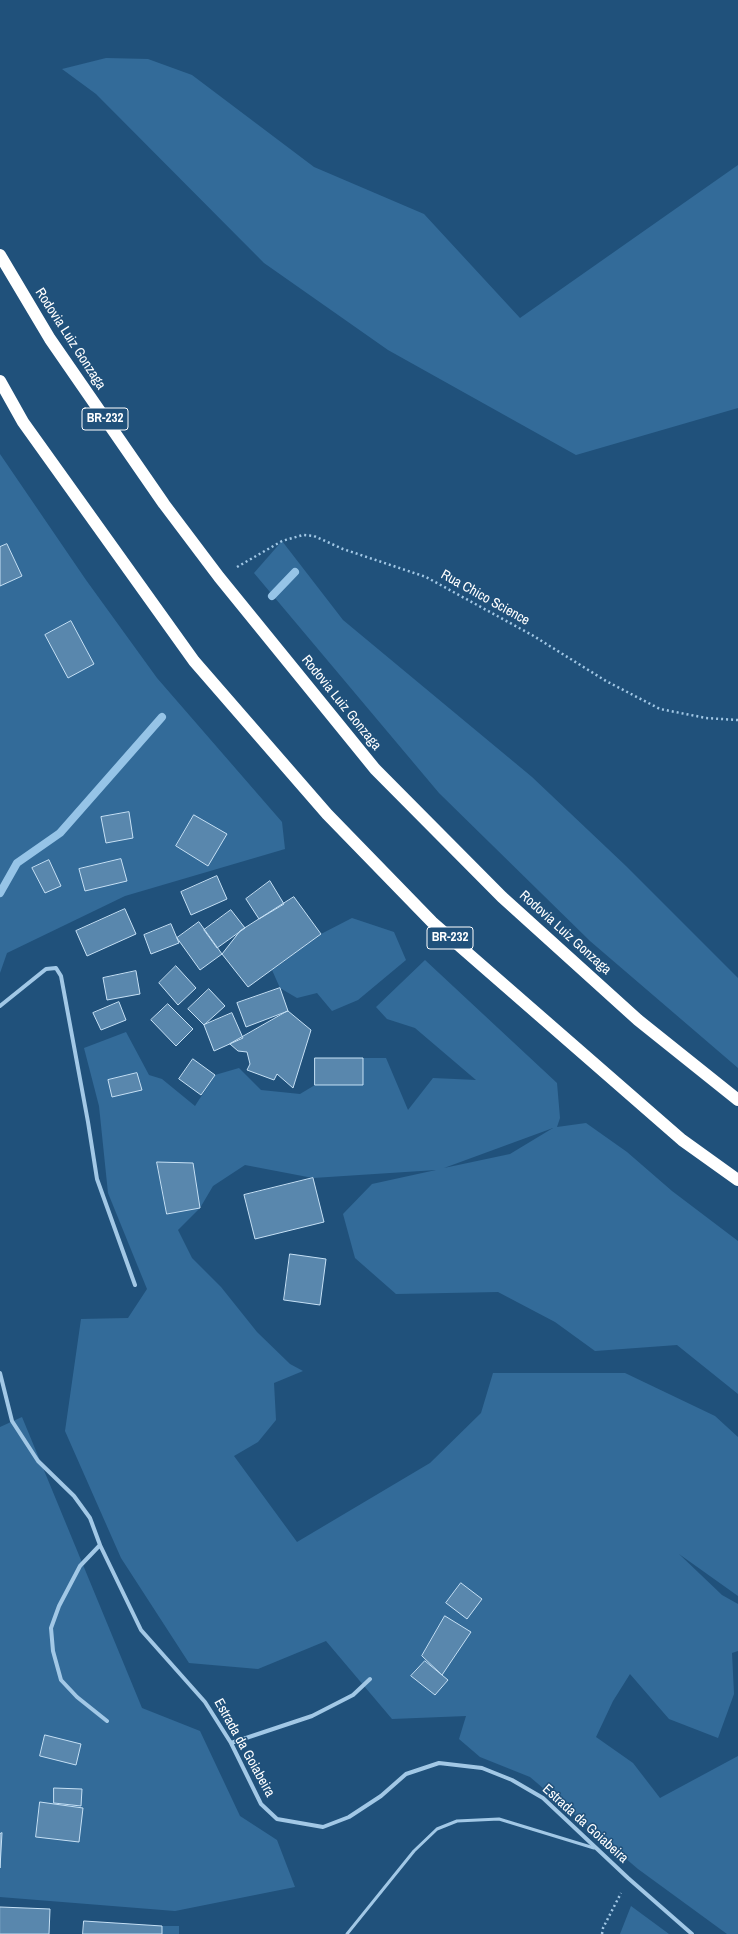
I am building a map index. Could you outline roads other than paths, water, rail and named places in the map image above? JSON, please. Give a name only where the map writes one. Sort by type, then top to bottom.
[{"type":"highway","name":"Rodovia Luiz Gonzaga","points":[[0,255],[50,339],[164,504],[219,577],[374,769],[502,896],[620,1004],[738,1100]]},
{"type":"highway","name":"BR-232","points":[[0,381],[23,422],[194,661],[327,814],[432,922],[682,1140],[738,1180]]},
{"type":"street","points":[[0,1006],[46,969],[56,968],[61,976],[97,1179],[135,1285]]},
{"type":"street","name":"Estrada da Goiabeira","points":[[0,1373],[12,1421],[38,1461],[74,1496],[90,1518],[100,1545],[140,1630],[205,1702],[231,1743],[261,1804],[277,1819],[323,1827],[349,1817],[381,1796],[406,1774],[439,1763],[482,1768],[512,1780],[543,1798],[628,1878],[692,1934]]},
{"type":"street","points":[[100,1545],[80,1566],[59,1606],[51,1628],[53,1651],[61,1680],[77,1697],[107,1721]]},
{"type":"street","points":[[231,1743],[312,1716],[353,1695],[370,1679]]},
{"type":"lane","points":[[347,1934],[414,1851],[437,1829],[457,1822],[499,1819],[598,1849]]},
{"type":"waterway","points":[[272,596],[295,572]]},
{"type":"waterway","points":[[0,893],[17,863],[60,833],[162,717]]}]
